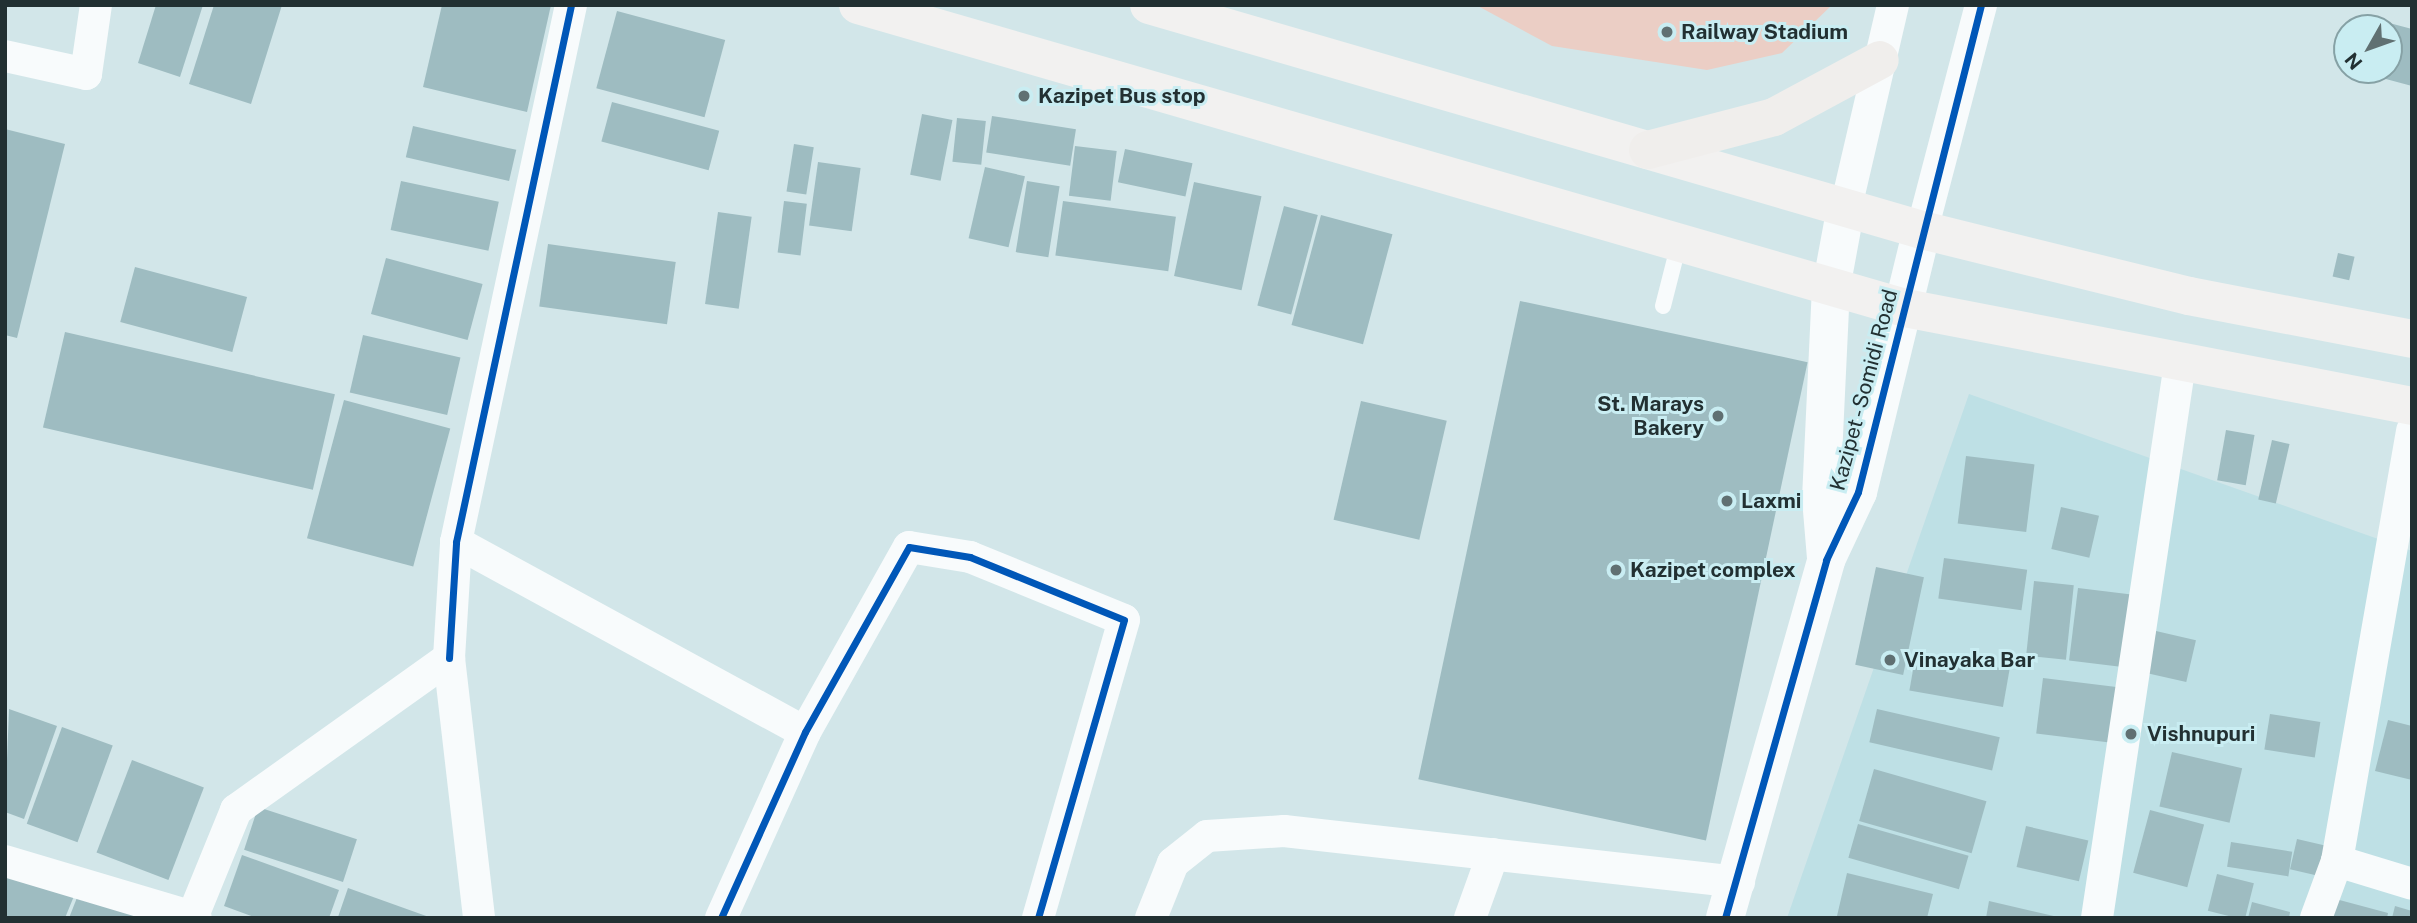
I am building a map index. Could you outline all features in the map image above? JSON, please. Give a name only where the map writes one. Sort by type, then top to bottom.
[{"type":"highway","points":[[1648,150],[1774,117],[1880,60]]},
{"type":"main road","points":[[858,5],[1905,308],[2412,406]]},
{"type":"main road","points":[[1149,5],[1922,230],[2189,296],[2412,339]]},
{"type":"street","points":[[5,56],[86,74],[96,5]]},
{"type":"street","points":[[479,918],[449,658],[456,542],[571,5]]},
{"type":"street","points":[[1826,561],[1821,499],[1830,288],[1893,5]]},
{"type":"street","points":[[1922,230],[1981,5]]},
{"type":"street","name":"Kazipet - Somidi Road","points":[[1726,918],[1739,882],[1826,561],[1858,492],[1922,230]]},
{"type":"street","points":[[2097,918],[2180,363]]},
{"type":"street","points":[[2316,918],[2337,861],[2412,430]]},
{"type":"street","points":[[456,542],[806,732]]},
{"type":"street","points":[[721,918],[806,732],[909,547],[970,557],[1124,620],[1038,918]]},
{"type":"street","points":[[5,861],[193,917],[236,810],[449,658]]},
{"type":"street","points":[[1151,918],[1173,863],[1207,836],[1284,831],[1739,882]]},
{"type":"street","points":[[1470,918],[1493,854]]},
{"type":"street","points":[[2337,861],[2412,884]]},
{"type":"lane","points":[[1663,306],[1679,243]]},
{"type":"shaded area","name":"Railway Stadium","points":[[1476,5],[1832,5],[1782,53],[1707,70],[1552,46]]},
{"type":"shaded area","name":"Vishnupuri","points":[[1969,394],[2412,551],[2412,918],[1787,918]]},
{"type":"building","points":[[156,5],[203,5],[180,77],[138,63]]},
{"type":"building","points":[[214,5],[282,5],[251,104],[189,84]]},
{"type":"building","points":[[442,5],[551,5],[527,112],[423,87]]},
{"type":"building","points":[[617,11],[725,40],[704,117],[596,88]]},
{"type":"building","points":[[2403,27],[2412,29],[2412,86],[2403,84]]},
{"type":"building","points":[[612,102],[719,131],[709,170],[601,142]]},
{"type":"building","points":[[922,114],[952,120],[941,181],[910,175]]},
{"type":"building","points":[[992,116],[1076,129],[1070,166],[986,153]]},
{"type":"building","points":[[957,118],[986,121],[981,165],[952,162]]},
{"type":"building","points":[[413,126],[516,150],[509,181],[406,157]]},
{"type":"building","points":[[5,129],[65,144],[17,338],[5,335]]},
{"type":"building","points":[[794,144],[814,147],[806,195],[786,191]]},
{"type":"building","points":[[1075,146],[1117,151],[1111,201],[1069,196]]},
{"type":"building","points":[[1125,149],[1192,163],[1185,197],[1118,182]]},
{"type":"building","points":[[818,162],[861,168],[852,231],[809,225]]},
{"type":"building","points":[[985,167],[1025,176],[1009,247],[969,238]]},
{"type":"building","points":[[401,181],[499,202],[488,251],[391,230]]},
{"type":"building","points":[[1027,181],[1060,186],[1048,257],[1016,252]]},
{"type":"building","points":[[1194,182],[1261,196],[1242,290],[1174,276]]},
{"type":"building","points":[[784,201],[807,204],[800,255],[778,253]]},
{"type":"building","points":[[1063,201],[1176,217],[1168,271],[1055,255]]},
{"type":"building","points":[[1284,206],[1318,215],[1291,315],[1257,305]]},
{"type":"building","points":[[718,212],[752,217],[739,309],[705,304]]},
{"type":"building","points":[[1321,215],[1392,234],[1363,344],[1291,325]]},
{"type":"building","points":[[548,244],[676,262],[667,324],[539,306]]},
{"type":"building","points":[[2338,253],[2355,257],[2349,280],[2333,276]]},
{"type":"building","points":[[386,258],[483,284],[468,340],[371,314]]},
{"type":"building","points":[[135,267],[247,297],[232,352],[120,322]]},
{"type":"building","name":"Kazipet complex","points":[[1520,301],[1808,362],[1706,840],[1418,779]]},
{"type":"building","points":[[65,332],[335,394],[313,490],[43,427]]},
{"type":"building","points":[[363,335],[460,357],[447,415],[350,392]]},
{"type":"building","points":[[344,400],[450,428],[413,567],[307,538]]},
{"type":"building","points":[[1361,401],[1447,421],[1419,540],[1334,520]]},
{"type":"building","points":[[2226,430],[2255,435],[2246,485],[2217,480]]},
{"type":"building","points":[[2272,440],[2290,444],[2276,503],[2258,499]]},
{"type":"building","points":[[1966,456],[2034,464],[2026,532],[1958,523]]},
{"type":"building","points":[[2061,507],[2099,516],[2089,558],[2051,549]]},
{"type":"building","points":[[1944,558],[2027,570],[2021,610],[1938,599]]},
{"type":"building","points":[[1876,567],[1924,577],[1903,675],[1855,665]]},
{"type":"building","points":[[2034,581],[2074,585],[2066,660],[2026,656]]},
{"type":"building","points":[[2078,588],[2140,596],[2131,668],[2069,660]]},
{"type":"building","points":[[2156,631],[2196,640],[2186,682],[2146,673]]},
{"type":"building","points":[[1916,653],[2010,669],[2003,707],[1909,690]]},
{"type":"building","points":[[2043,678],[2120,688],[2114,743],[2036,734]]},
{"type":"building","points":[[9,709],[57,726],[24,819],[5,812]]},
{"type":"building","points":[[1877,709],[2000,737],[1992,770],[1869,742]]},
{"type":"building","points":[[2270,714],[2320,722],[2315,758],[2264,750]]},
{"type":"building","points":[[2388,720],[2412,726],[2412,780],[2375,771]]},
{"type":"building","points":[[62,727],[113,745],[78,842],[27,824]]},
{"type":"building","points":[[2172,752],[2242,768],[2230,823],[2159,807]]},
{"type":"building","points":[[132,760],[204,788],[168,880],[97,852]]},
{"type":"building","points":[[1874,769],[1986,801],[1972,853],[1859,821]]},
{"type":"building","points":[[258,807],[357,839],[343,882],[244,850]]},
{"type":"building","points":[[2150,810],[2204,824],[2187,887],[2133,873]]},
{"type":"building","points":[[1858,824],[1969,856],[1959,889],[1848,858]]},
{"type":"building","points":[[2026,826],[2088,840],[2079,881],[2017,867]]},
{"type":"building","points":[[2297,839],[2327,846],[2320,876],[2290,869]]},
{"type":"building","points":[[2231,842],[2292,852],[2288,876],[2227,867]]},
{"type":"building","points":[[242,855],[339,890],[329,918],[257,918],[224,906]]},
{"type":"building","points":[[5,870],[74,896],[65,918],[5,918]]},
{"type":"building","points":[[1847,873],[1933,894],[1927,918],[1837,916]]},
{"type":"building","points":[[2217,874],[2254,883],[2245,918],[2208,911]]},
{"type":"building","points":[[348,888],[429,917],[338,917]]},
{"type":"building","points":[[80,890],[147,918],[69,918]]},
{"type":"building","points":[[2332,898],[2388,913],[2387,918],[2327,918]]},
{"type":"building","points":[[1989,901],[2058,917],[2058,918],[1986,918]]},
{"type":"building","points":[[2252,902],[2290,912],[2289,918],[2248,918]]},
{"type":"building","points":[[2395,906],[2412,911],[2412,918],[2392,918]]},
{"type":"cycle path","points":[[449,658],[456,542],[571,5]]},
{"type":"cycle path","points":[[1725,918],[1826,560],[1858,492],[1981,5]]},
{"type":"cycle path","points":[[721,918],[805,732],[909,547],[970,557],[1124,620],[1038,918]]},
{"type":"place","name":"Railway Stadium","points":[[1667,32]]},
{"type":"place","name":"Kazipet Bus stop","points":[[1024,96]]},
{"type":"place","name":"St. Marays Bakery","points":[[1718,416]]},
{"type":"place","name":"Laxmi","points":[[1727,501]]},
{"type":"place","name":"Kazipet complex","points":[[1616,570]]},
{"type":"place","name":"Vinayaka Bar","points":[[1890,660]]},
{"type":"place","name":"Vishnupuri","points":[[2131,734]]}]
